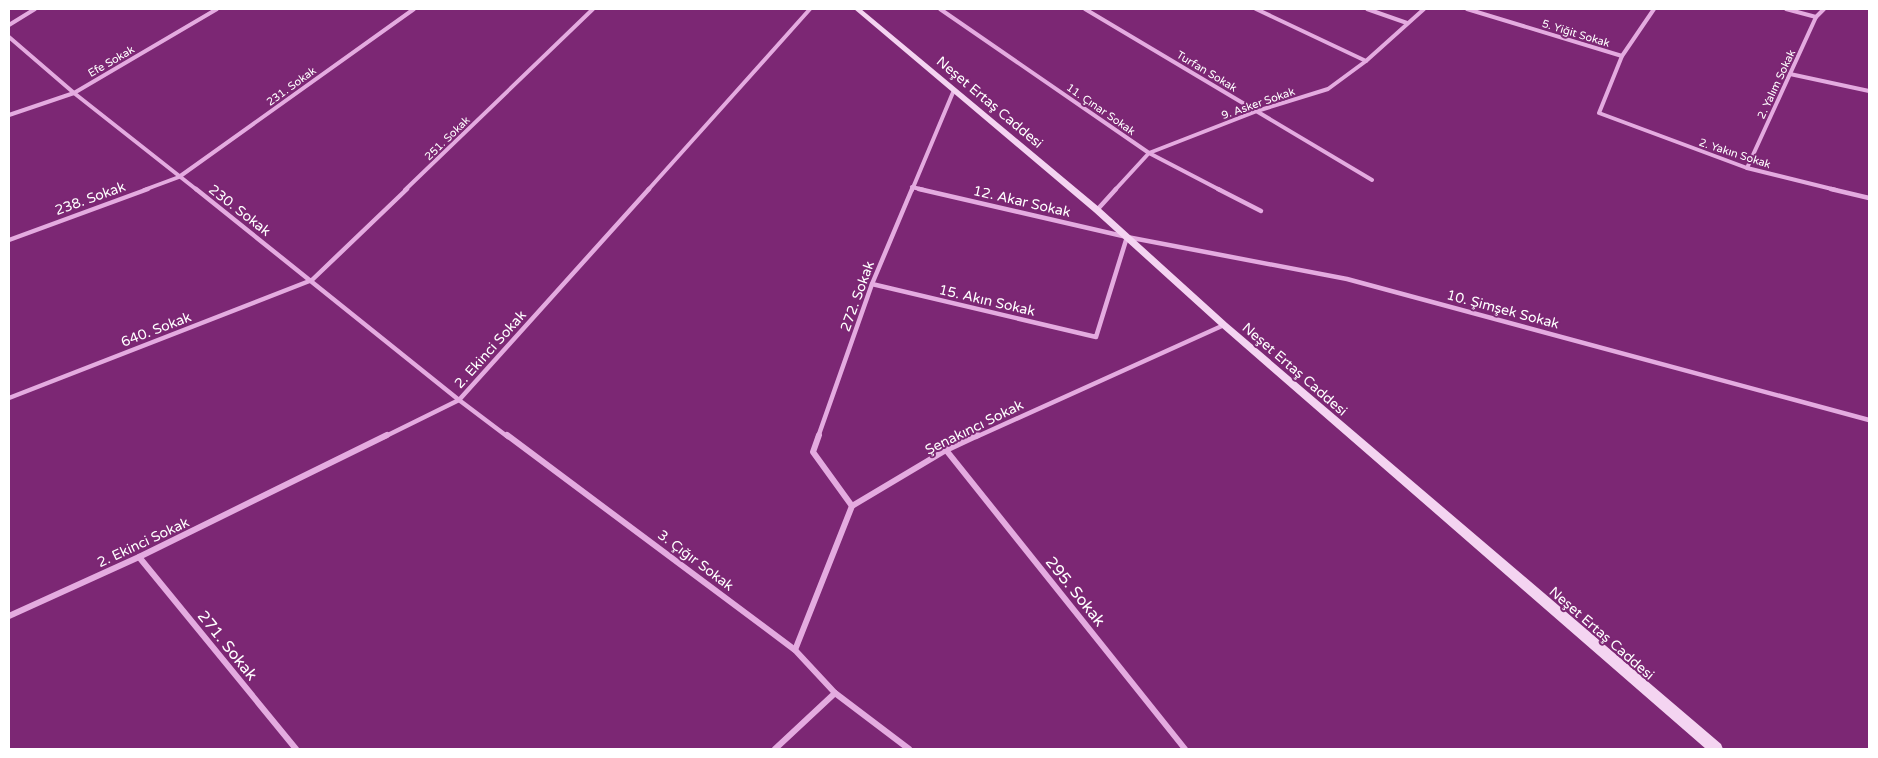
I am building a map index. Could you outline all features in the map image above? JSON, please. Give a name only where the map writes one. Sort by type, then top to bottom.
[{"type":"main road","name":"Neşet Ertaş Caddesi","points":[[857,9],[1097,210],[1224,325],[1716,749]]},
{"type":"street","points":[[9,25],[35,9]]},
{"type":"street","name":"Efe Sokak","points":[[9,115],[74,93],[217,9]]},
{"type":"street","name":"231. Sokak","points":[[179,177],[414,9]]},
{"type":"street","name":"251. Sokak","points":[[312,280],[593,9]]},
{"type":"street","name":"2. Ekinci Sokak","points":[[9,616],[139,557],[459,400],[810,9]]},
{"type":"street","name":"11. Çınar Sokak","points":[[940,9],[1149,153],[1261,211]]},
{"type":"street","name":"Turfan Sokak","points":[[1085,9],[1372,180]]},
{"type":"street","points":[[1256,9],[1366,61]]},
{"type":"street","points":[[1367,9],[1408,23]]},
{"type":"street","name":"9. Asker Sokak","points":[[1097,210],[1149,153],[1257,111],[1328,88],[1366,61],[1424,9]]},
{"type":"street","name":"5. Yiğit Sokak","points":[[1467,9],[1622,56]]},
{"type":"street","points":[[1622,56],[1654,9]]},
{"type":"street","points":[[1786,9],[1816,17]]},
{"type":"street","name":"2. Yalım Sokak","points":[[1747,168],[1816,17],[1824,9]]},
{"type":"street","name":"230. Sokak","points":[[9,37],[74,93],[312,280],[459,400]]},
{"type":"street","name":"2. Yakın Sokak","points":[[1622,56],[1599,113],[1747,168],[1869,198]]},
{"type":"street","points":[[1790,74],[1869,91]]},
{"type":"street","name":"272. Sokak","points":[[852,506],[813,452],[872,284],[954,90]]},
{"type":"street","name":"238. Sokak","points":[[9,240],[179,177]]},
{"type":"street","name":"12. Akar Sokak","points":[[912,187],[1128,237]]},
{"type":"street","name":"15. Akın Sokak","points":[[872,284],[1096,338],[1128,237]]},
{"type":"street","name":"10. Şimşek Sokak","points":[[1128,237],[1347,278],[1869,420]]},
{"type":"street","name":"640. Sokak","points":[[9,398],[312,280]]},
{"type":"street","name":"Şenakıncı Sokak","points":[[852,506],[946,450],[1224,325]]},
{"type":"street","name":"3. Çığır Sokak","points":[[459,400],[796,650],[834,694],[909,749]]},
{"type":"street","name":"295. Sokak","points":[[946,450],[1185,749]]},
{"type":"street","points":[[796,650],[852,506]]},
{"type":"street","name":"271. Sokak","points":[[139,557],[296,749]]},
{"type":"street","points":[[775,749],[834,694]]}]
